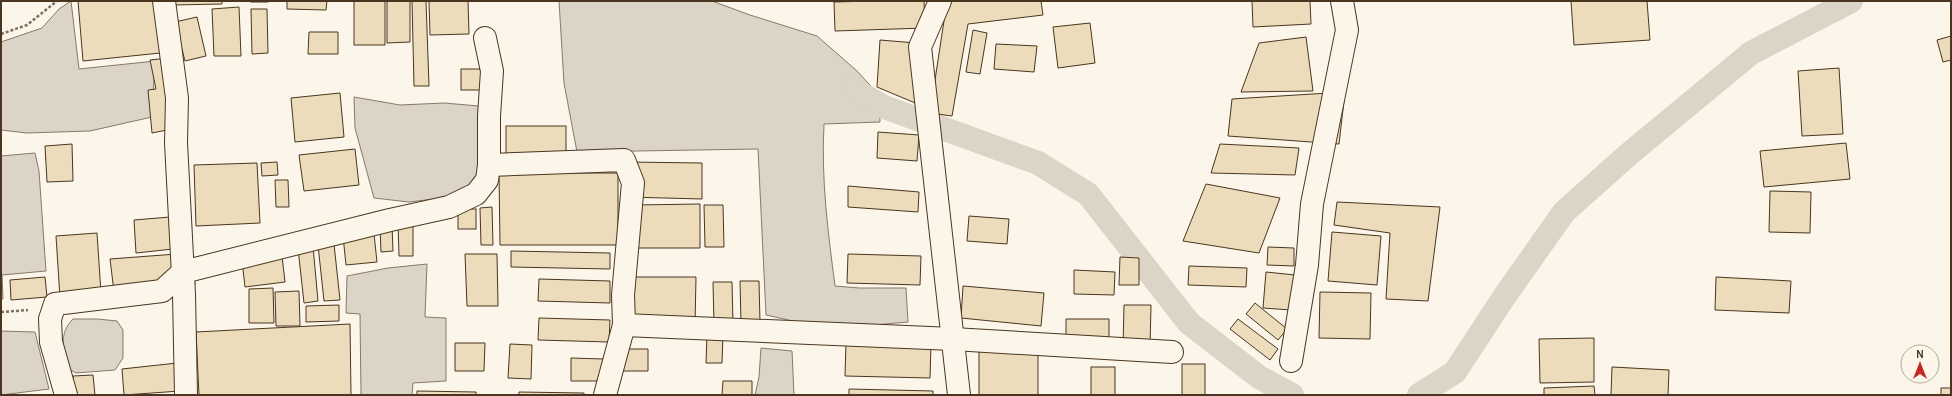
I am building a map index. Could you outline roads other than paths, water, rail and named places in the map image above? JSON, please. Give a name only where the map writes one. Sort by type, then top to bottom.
[{"type":"street","points":[[164,1],[177,98],[176,143],[183,272],[186,395]]},
{"type":"street","points":[[940,1],[920,47],[959,395]]},
{"type":"street","points":[[1291,361],[1307,265],[1312,204],[1347,30],[1342,1]]},
{"type":"street","points":[[66,395],[51,342],[50,320],[55,304],[162,291],[183,272],[390,220],[449,207],[476,194],[487,180],[489,165],[489,116],[492,71],[484,38]]},
{"type":"street","points":[[489,165],[624,160],[633,183],[623,295],[624,325],[604,395]]},
{"type":"street","points":[[624,325],[953,339],[1172,352]]},
{"type":"waterway","points":[[1419,395],[1455,372],[1504,297],[1564,212],[1629,154],[1751,53],[1851,1]]},
{"type":"waterway","points":[[852,89],[884,107],[1038,163],[1088,194],[1189,323],[1259,377],[1292,395]]}]
